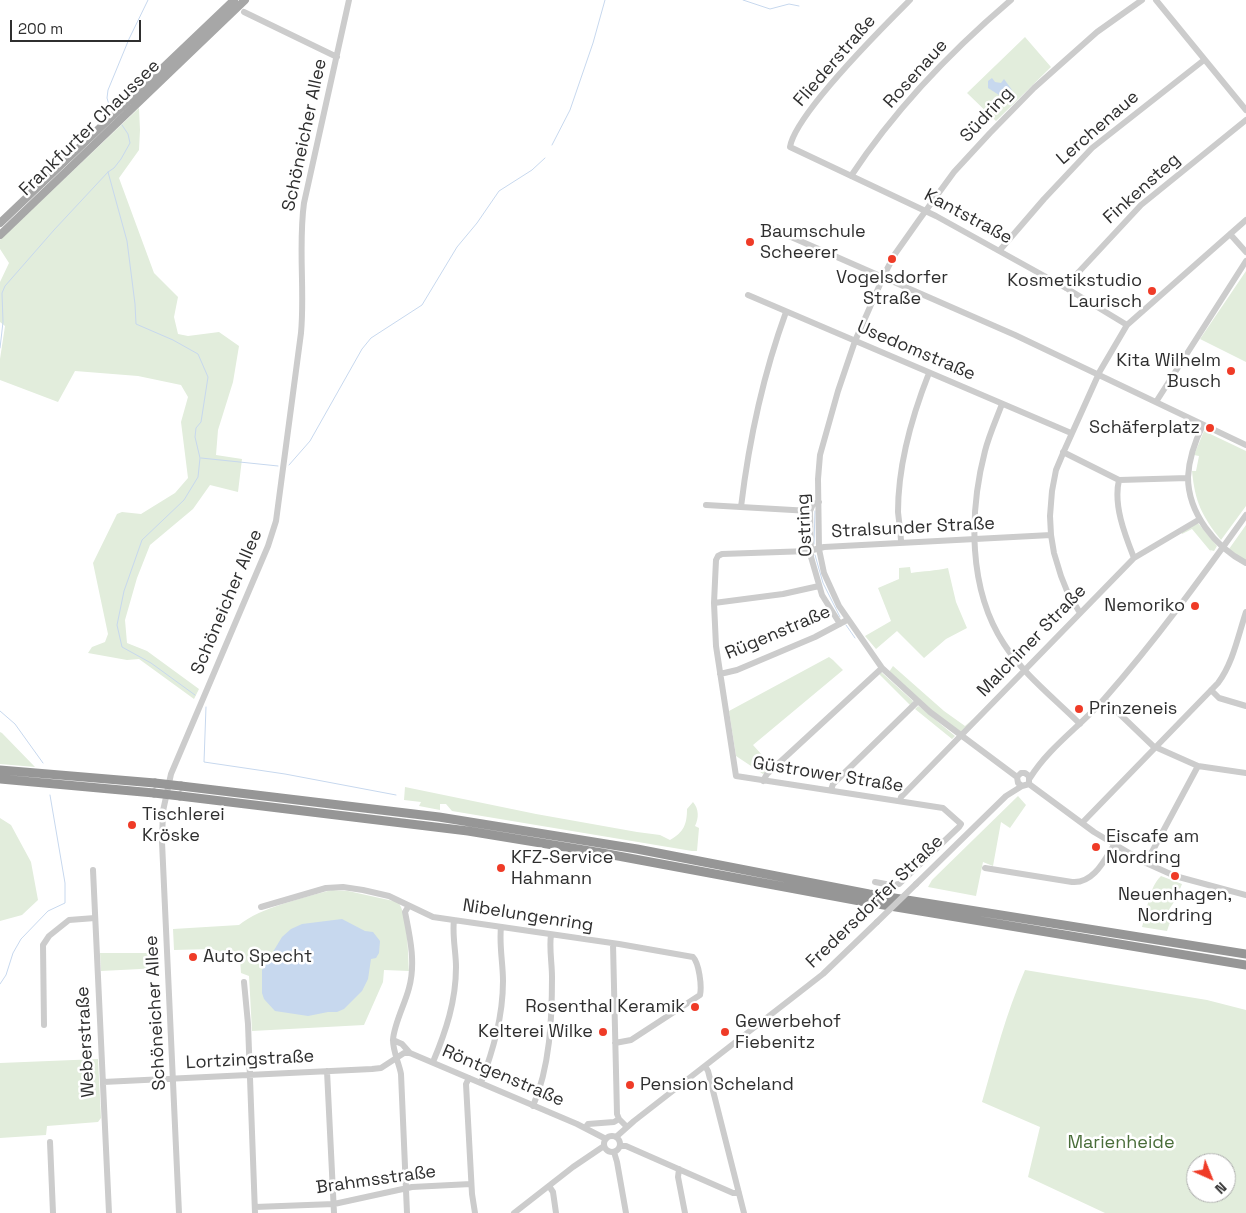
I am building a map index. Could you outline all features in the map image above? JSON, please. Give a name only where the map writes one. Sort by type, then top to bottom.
[{"type":"highway","points":[[0,770],[155,783],[439,817],[637,849],[869,894],[1246,954]]},
{"type":"highway","points":[[0,779],[154,793],[468,831],[602,853],[869,903],[1246,965]]},
{"type":"main road","name":"Frankfurter Chaussee","points":[[0,224],[234,0]]},
{"type":"main road","name":"Frankfurter Chaussee","points":[[0,235],[245,0]]},
{"type":"street","name":"Schöneicher Allee","points":[[179,1213],[162,842],[165,799],[171,774],[268,546],[276,521],[302,323],[303,216],[349,0]]},
{"type":"street","name":"Fliederstraße","points":[[790,147],[800,126],[817,102],[869,42],[910,0]]},
{"type":"street","name":"Rosenaue","points":[[851,176],[866,154],[925,84],[975,32],[1011,0]]},
{"type":"street","name":"Südring","points":[[883,277],[895,254],[925,211],[960,166],[990,133],[1034,88],[1097,32],[1142,0]]},
{"type":"street","points":[[1156,0],[1246,110]]},
{"type":"street","points":[[244,12],[337,58]]},
{"type":"street","name":"Lerchenaue","points":[[1000,250],[1092,148],[1204,60]]},
{"type":"street","name":"Finkensteg","points":[[1066,288],[1141,205],[1246,120]]},
{"type":"street","name":"Kantstraße","points":[[790,147],[925,211],[1000,250],[1127,325]]},
{"type":"street","points":[[1080,613],[1060,576],[1051,535],[1050,516],[1056,470],[1071,433],[1098,375],[1127,325],[1246,220]]},
{"type":"street","points":[[766,226],[1015,335],[1246,445]]},
{"type":"street","points":[[1230,234],[1246,252]]},
{"type":"street","points":[[1156,402],[1246,261]]},
{"type":"street","name":"Ostring","points":[[883,277],[856,341],[835,399],[820,455],[818,470],[819,549],[829,586],[847,620],[882,668],[918,701],[960,736],[1023,779],[1082,823],[1114,845],[1146,863],[1175,876],[1246,895]]},
{"type":"street","name":"Usedomstraße","points":[[748,295],[1071,433]]},
{"type":"street","points":[[741,507],[754,419],[766,373],[786,312]]},
{"type":"street","points":[[901,543],[898,509],[903,463],[914,415],[929,372]]},
{"type":"street","points":[[1002,404],[989,438],[980,470],[975,506],[975,540],[979,584],[994,628],[1004,644],[1024,670],[1080,724]]},
{"type":"street","points":[[1203,425],[1190,460],[1188,478],[1191,493],[1200,519],[1211,535],[1223,547],[1246,563]]},
{"type":"street","points":[[1063,452],[1119,480],[1188,478]]},
{"type":"street","points":[[1119,480],[1118,503],[1120,515],[1134,558]]},
{"type":"street","points":[[706,505],[810,511],[813,504],[819,502]]},
{"type":"street","name":"Ostring","points":[[810,511],[810,551],[819,586],[840,624]]},
{"type":"street","name":"Fredersdorfer Straße","points":[[616,1137],[823,974],[1043,761],[1104,700],[1166,625],[1246,515]]},
{"type":"street","name":"Malchiner Straße","points":[[900,801],[901,797],[1134,558],[1200,519]]},
{"type":"street","name":"Stralsunder Straße","points":[[718,556],[722,554],[810,551],[901,543],[1051,535]]},
{"type":"street","name":"Güstrower Straße","points":[[718,556],[716,560],[714,603],[716,646],[735,774],[738,777],[943,808],[961,824],[899,884],[891,885],[875,882]]},
{"type":"street","points":[[714,603],[783,594],[819,586]]},
{"type":"street","points":[[1082,823],[1211,690],[1225,672],[1246,612]]},
{"type":"street","name":"Rügenstraße","points":[[720,674],[743,667],[816,636],[847,620]]},
{"type":"street","points":[[763,781],[766,774],[882,668]]},
{"type":"street","points":[[1211,690],[1220,698],[1246,706]]},
{"type":"street","points":[[1104,700],[1155,747],[1198,766],[1246,773]]},
{"type":"street","points":[[831,790],[833,784],[918,701]]},
{"type":"street","points":[[1146,863],[1198,766]]},
{"type":"street","points":[[985,868],[1081,882],[1088,880],[1094,874],[1114,845]]},
{"type":"street","name":"Weberstraße","points":[[93,870],[109,1213]]},
{"type":"street","name":"Nibelungenring","points":[[261,907],[278,904],[315,890],[334,888],[363,890],[389,896],[429,916],[613,944],[617,1109],[619,1119]]},
{"type":"street","points":[[407,1213],[401,1074],[393,1040],[412,973],[412,946],[406,912],[408,906]]},
{"type":"street","points":[[44,1026],[42,945],[49,936],[69,920],[95,918]]},
{"type":"street","points":[[433,1062],[446,1027],[454,997],[456,964],[454,920]]},
{"type":"street","points":[[480,1083],[493,1048],[502,1007],[501,927]]},
{"type":"street","points":[[533,1106],[544,1068],[550,1024],[552,982],[551,935]]},
{"type":"street","points":[[613,944],[693,957],[697,962],[701,986],[700,995],[673,1013],[631,1040],[615,1042]]},
{"type":"street","points":[[244,982],[248,1024],[255,1210]]},
{"type":"street","name":"Röntgenstraße","points":[[393,1040],[402,1044],[410,1053],[585,1128],[608,1147]]},
{"type":"street","points":[[396,1058],[404,1053],[410,1053]]},
{"type":"street","name":"Lortzingstraße","points":[[103,1082],[381,1068],[396,1058]]},
{"type":"street","points":[[705,1066],[708,1071],[744,1213]]},
{"type":"street","points":[[327,1071],[334,1213]]},
{"type":"street","points":[[469,1078],[466,1084],[471,1184],[475,1213]]},
{"type":"street","points":[[585,1128],[588,1124],[614,1122],[619,1119],[627,1128]]},
{"type":"street","points":[[608,1147],[612,1136],[616,1137],[620,1146]]},
{"type":"street","points":[[50,1142],[53,1213]]},
{"type":"street","points":[[514,1213],[576,1165],[608,1147],[626,1146],[733,1193],[739,1192]]},
{"type":"street","points":[[608,1147],[617,1162],[626,1213]]},
{"type":"street","points":[[679,1169],[678,1177],[685,1213]]},
{"type":"street","name":"Brahmsstraße","points":[[255,1210],[334,1204],[405,1188],[471,1184]]},
{"type":"street","points":[[549,1186],[553,1192],[556,1213]]},
{"type":"green space","points":[[1025,37],[1051,67],[996,121],[967,93]]},
{"type":"green space","points":[[139,108],[139,150],[119,178],[154,273],[178,297],[174,317],[178,334],[188,336],[219,332],[239,346],[233,382],[218,430],[216,455],[242,459],[238,492],[210,485],[193,509],[150,545],[137,578],[125,620],[127,643],[147,651],[199,689],[194,699],[139,659],[127,660],[88,653],[92,647],[105,642],[108,634],[93,563],[117,514],[122,512],[141,514],[175,493],[188,478],[181,422],[188,397],[181,385],[138,376],[75,371],[58,402],[0,380],[0,359],[5,326],[0,322],[0,282],[9,263],[0,249],[0,240]]},
{"type":"green space","points":[[1246,271],[1246,362],[1200,339]]},
{"type":"green space","points":[[1204,431],[1246,451],[1246,506],[1221,540],[1200,508],[1193,482],[1192,471],[1196,471],[1199,456],[1194,455]]},
{"type":"green space","points":[[1198,523],[1217,546],[1214,551],[1210,550],[1212,553],[1192,529],[1182,534],[1181,532]]},
{"type":"green space","points":[[1246,525],[1246,560],[1229,549]]},
{"type":"green space","points":[[910,567],[911,573],[948,568],[956,602],[967,628],[946,639],[924,658],[897,631],[876,649],[865,636],[891,621],[878,588],[899,579],[899,568]]},
{"type":"green space","points":[[829,657],[843,670],[753,745],[772,766],[763,774],[736,756],[729,711]]},
{"type":"green space","points":[[893,666],[944,711],[965,726],[974,718],[961,732],[939,717],[889,672]]},
{"type":"green space","points":[[881,672],[913,701],[911,706],[879,674]]},
{"type":"green space","points":[[918,706],[955,736],[952,739],[915,709]]},
{"type":"green space","points":[[0,732],[2,733],[35,767],[0,764]]},
{"type":"green space","points":[[405,787],[536,814],[660,835],[670,840],[679,834],[684,827],[687,809],[693,802],[698,814],[695,826],[699,828],[697,851],[452,811],[446,804],[440,804],[440,810],[419,806],[421,802],[404,800]]},
{"type":"green space","points":[[1018,796],[1026,805],[1010,828],[1001,822],[993,866],[983,862],[976,896],[928,887],[932,880]]},
{"type":"green space","points":[[0,818],[11,825],[31,862],[38,900],[22,915],[0,921]]},
{"type":"green space","points":[[1161,876],[1182,884],[1176,899],[1168,911],[1172,916],[1167,931],[1142,927],[1151,893]]},
{"type":"green space","points":[[332,890],[348,891],[398,902],[404,916],[409,971],[384,970],[383,982],[364,1025],[252,1031],[249,976],[241,973],[240,960],[213,949],[174,950],[173,929],[239,925],[270,908]]},
{"type":"green space","points":[[100,953],[160,953],[160,968],[101,971]]},
{"type":"green space","name":"Marienheide","points":[[1025,970],[1207,1000],[1246,1010],[1246,1213],[1105,1213],[1028,1177],[1040,1127],[982,1102],[1012,1002]]},
{"type":"green space","points":[[98,1059],[101,1118],[98,1122],[47,1126],[46,1135],[0,1138],[0,1063]]},
{"type":"water","points":[[992,78],[995,82],[1001,83],[1004,79],[1012,90],[1011,94],[1006,97],[988,88],[988,81]]},
{"type":"water","points":[[342,919],[365,931],[373,932],[380,941],[379,953],[376,958],[371,959],[368,979],[362,991],[344,1009],[337,1012],[308,1016],[275,1011],[264,999],[262,993],[262,970],[282,937],[291,929],[302,924]]},
{"type":"waterway","points":[[110,108],[107,98],[108,90],[129,39],[148,0]]},
{"type":"waterway","points":[[552,145],[570,110],[593,43],[605,0]]},
{"type":"waterway","points":[[743,0],[770,9],[789,4],[799,6]]},
{"type":"waterway","points":[[0,348],[3,322],[2,293],[5,286],[54,230],[121,159],[130,143],[128,134],[122,125]]},
{"type":"waterway","points":[[289,465],[310,441],[362,349],[371,338],[422,305],[457,247],[477,223],[499,191],[532,170],[545,158]]},
{"type":"waterway","points":[[108,172],[127,241],[136,324],[173,340],[198,354],[208,377],[201,422],[196,428],[195,437],[200,458],[198,477],[184,500],[142,540],[124,591],[117,625],[122,647],[151,663],[195,695]]},
{"type":"waterway","points":[[201,458],[278,466]]},
{"type":"waterway","points":[[814,544],[815,511]]},
{"type":"waterway","points":[[815,555],[823,583],[840,617]]},
{"type":"waterway","points":[[846,625],[855,638]]},
{"type":"waterway","points":[[206,707],[204,762],[285,774],[396,795]]},
{"type":"waterway","points":[[0,711],[15,724],[43,763]]},
{"type":"waterway","points":[[0,984],[6,975],[13,953],[21,939],[48,911],[65,903],[65,883],[50,795]]},
{"type":"place","name":"Baumschule Scheerer","points":[[750,242]]},
{"type":"place","name":"Vogelsdorfer Straße","points":[[892,259]]},
{"type":"place","name":"Kosmetikstudio Laurisch","points":[[1152,291]]},
{"type":"place","name":"Kita Wilhelm Busch","points":[[1231,371]]},
{"type":"place","name":"Schäferplatz","points":[[1210,428]]},
{"type":"place","name":"Nemoriko","points":[[1195,606]]},
{"type":"place","name":"Prinzeneis","points":[[1079,709]]},
{"type":"place","name":"Tischlerei Kröske","points":[[132,825]]},
{"type":"place","name":"Eiscafe am Nordring","points":[[1096,847]]},
{"type":"place","name":"KFZ-Service Hahmann","points":[[501,868]]},
{"type":"place","name":"Neuenhagen, Nordring","points":[[1175,876]]},
{"type":"place","name":"Auto Specht","points":[[193,957]]},
{"type":"place","name":"Rosenthal Keramik","points":[[695,1007]]},
{"type":"place","name":"Kelterei Wilke","points":[[603,1032]]},
{"type":"place","name":"Gewerbehof Fiebenitz","points":[[725,1032]]},
{"type":"place","name":"Pension Scheland","points":[[630,1085]]}]
